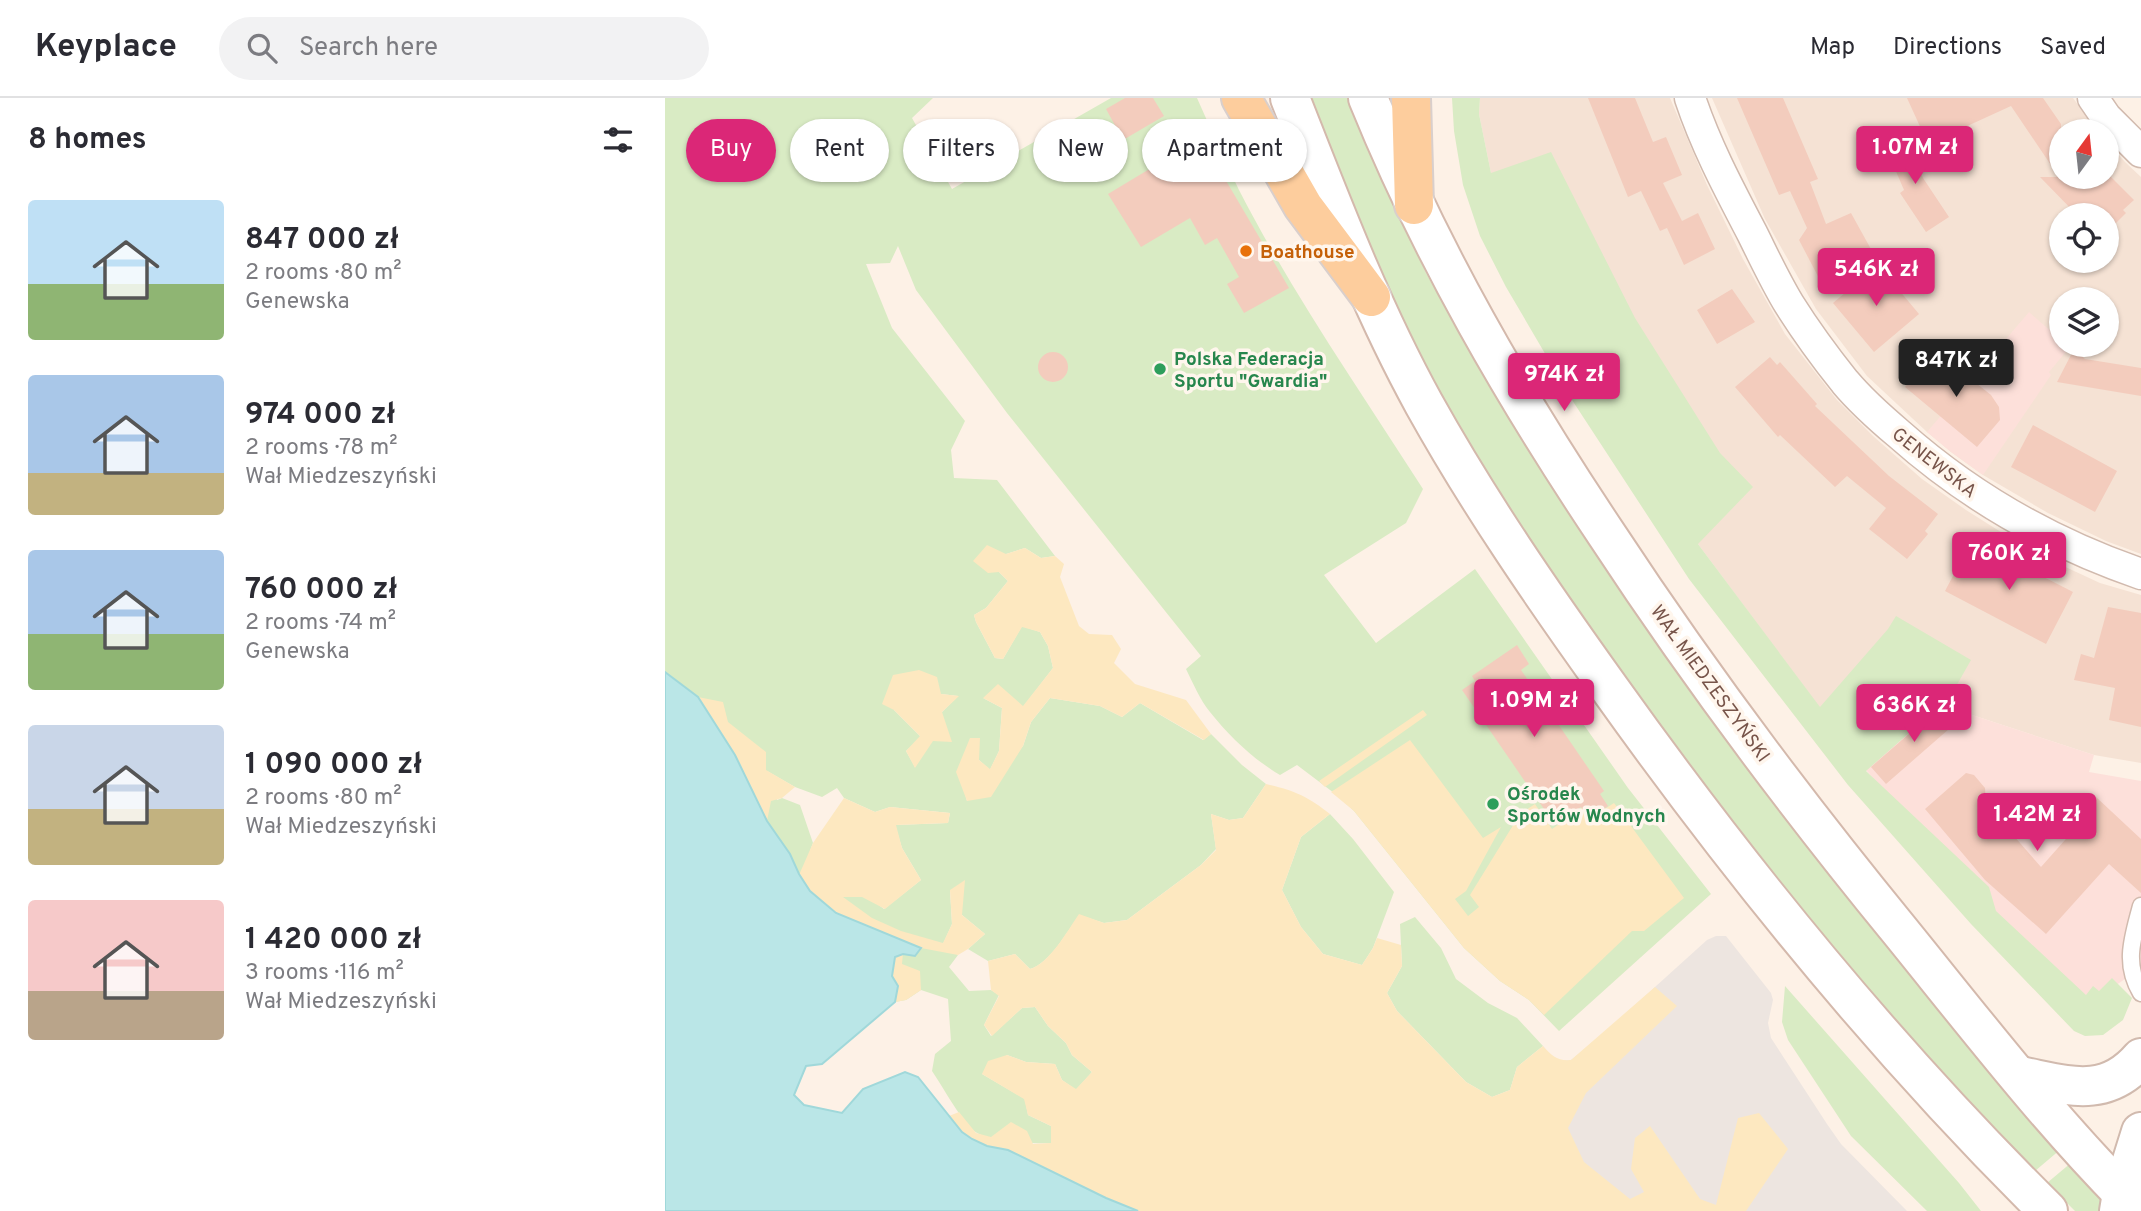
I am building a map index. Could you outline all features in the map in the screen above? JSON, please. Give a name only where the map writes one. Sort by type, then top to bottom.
[{"type":"main road","points":[[1241,98],[1303,206],[1371,297]]},
{"type":"main road","points":[[1290,98],[1349,248],[1424,403],[1489,512],[1569,631],[1675,779],[1791,928],[1872,1025],[2047,1211]]},
{"type":"main road","name":"WAŁ MIEDZESZYŃSKI","points":[[1368,98],[1414,205],[1466,306],[1580,495],[1679,642],[1852,873],[2127,1205]]},
{"type":"main road","points":[[1411,98],[1414,205]]},
{"type":"main road","points":[[2020,1076],[2069,1085],[2095,1086],[2117,1078],[2141,1058]]},
{"type":"main road","points":[[2127,1205],[2141,1132]]},
{"type":"street","name":"GENEWSKA","points":[[1690,98],[1714,160],[1789,304],[1847,384],[1923,456],[1967,490],[2043,534],[2100,560],[2141,574]]},
{"type":"street","points":[[2093,98],[2106,117],[2141,152]]},
{"type":"lane","points":[[2141,906],[2129,952],[2134,980],[2141,993]]},
{"type":"shaded area","points":[[1480,98],[1670,98],[1707,185],[1743,259],[1785,334],[1837,400],[1922,479],[1966,510],[2031,551],[2100,583],[2141,595],[2141,763],[2094,755],[1966,713],[1950,697],[1866,770],[1698,544],[1491,173],[1479,114]]},
{"type":"shaded area","points":[[1712,98],[2073,98],[2089,119],[2049,119],[2049,189],[2119,189],[2119,155],[2141,177],[2141,554],[2106,541],[2048,513],[1983,475],[1951,452],[1867,376],[1816,309],[1765,219]]},
{"type":"shaded area","points":[[2029,312],[2049,330],[2049,357],[2062,357],[2049,372],[2051,375],[1983,475],[1927,432]]},
{"type":"shaded area","points":[[1950,697],[1966,713],[2094,755],[2089,772],[2141,781],[2141,968],[2090,1003],[1971,892],[1866,770]]},
{"type":"shaded area","points":[[1726,936],[1771,993],[1773,1000],[1768,1023],[1771,1038],[1827,1124],[1841,1144],[1907,1211],[1542,1211],[1543,1046],[1552,1057],[1561,1061],[1571,1060],[1707,940]]},
{"type":"green space","points":[[665,98],[933,98],[913,119],[903,119],[903,182],[948,182],[952,189],[964,182],[1019,182],[1019,151],[1033,143],[1033,182],[1128,182],[1128,119],[1074,119],[1111,98],[1197,98],[1206,119],[1142,119],[1142,182],[1235,182],[1281,267],[1423,489],[1406,523],[1324,575],[1376,643],[1475,569],[1628,788],[1711,894],[1559,1031],[1529,1000],[1500,981],[1464,948],[1354,811],[1338,796],[1297,765],[1280,775],[1270,769],[1251,755],[1218,721],[1203,702],[1186,669],[1201,656],[1007,413],[916,290],[898,246],[890,263],[866,264],[892,328],[965,421],[951,450],[954,478],[997,480],[1055,556],[1041,558],[1025,548],[1006,554],[999,572],[1008,581],[986,608],[974,615],[995,658],[1003,659],[1022,626],[1040,632],[1048,646],[1053,668],[1023,707],[983,698],[1002,708],[999,751],[990,770],[979,760],[964,790],[967,801],[1023,746],[1031,722],[1050,698],[1100,706],[1122,717],[1140,703],[1203,740],[1211,734],[1266,784],[1243,818],[1229,820],[1211,814],[1216,849],[1201,865],[1127,920],[1104,923],[1079,915],[1051,954],[1030,969],[1015,954],[988,961],[968,949],[985,934],[962,915],[950,890],[952,924],[943,944],[958,955],[949,967],[969,991],[991,990],[999,995],[984,1025],[991,1036],[1022,1008],[1035,1007],[1048,1026],[1066,1043],[1072,1055],[1092,1072],[1076,1090],[1062,1080],[1055,1064],[1026,1062],[1007,1055],[982,1074],[1025,1099],[1028,1115],[1051,1126],[1051,1143],[989,1137],[974,1131],[968,1125],[932,1071],[935,1054],[951,1041],[948,999],[921,990],[906,1000],[895,1002],[898,986],[892,976],[895,957],[799,875],[790,854],[767,821],[750,787],[665,741]],"holes":[[[941,694],[958,696],[942,712],[915,767],[906,751],[921,737],[894,710]],[[767,771],[795,787],[822,797],[837,788],[844,798],[875,812],[890,807],[950,813],[948,823],[895,825],[902,848],[921,880],[884,909],[810,851],[813,843],[800,805],[782,798],[777,800]]]},
{"type":"green space","points":[[1312,98],[1349,98],[1426,273],[1471,354],[1520,436],[1664,651],[2061,1149],[2035,1171],[1882,1004],[1772,875],[1684,760],[1537,551],[1478,460],[1423,362],[1372,250]]},
{"type":"green space","points":[[1452,98],[1480,98],[1479,114],[1491,173],[1551,152],[1635,318],[1720,453],[1753,487],[1698,544],[1820,707],[1888,629],[1896,616],[1971,660],[1950,697],[1866,771],[1989,887],[1996,911],[2086,995],[2093,986],[2099,991],[2112,978],[2132,998],[2123,1020],[2103,1035],[2085,1036],[2074,1031],[1971,924],[1848,785],[1689,579],[1574,403],[1506,287],[1480,236],[1463,185],[1454,131]]},
{"type":"green space","points":[[1330,814],[1394,892],[1373,948],[1362,965],[1323,954],[1301,927],[1282,890],[1301,837]]},
{"type":"green space","points":[[1415,917],[1441,948],[1456,979],[1488,1003],[1517,1018],[1543,1046],[1517,1067],[1510,1090],[1492,1097],[1466,1082],[1397,1011],[1387,993],[1402,966],[1400,924]]},
{"type":"green space","points":[[1785,986],[1981,1211],[1927,1211],[1851,1136],[1788,1040],[1782,1022]]},
{"type":"green space","points":[[2072,1162],[2102,1195],[2100,1211],[2075,1211],[2047,1183]]},
{"type":"sand","points":[[987,545],[1006,554],[1025,548],[1041,558],[1055,556],[1064,564],[1060,577],[1079,626],[1089,634],[1112,635],[1121,649],[1114,663],[1135,684],[1186,700],[1211,734],[1204,740],[1140,703],[1122,717],[1100,706],[1050,698],[1031,722],[1023,746],[991,797],[967,801],[956,772],[970,738],[980,738],[979,760],[990,769],[999,751],[1002,708],[983,698],[998,684],[1023,706],[1053,668],[1048,646],[1040,632],[1022,627],[1003,659],[995,658],[974,615],[986,608],[1008,581],[999,572],[988,573],[973,561]]},
{"type":"sand","points":[[919,670],[937,677],[941,694],[959,696],[942,712],[952,742],[933,741],[915,768],[906,751],[920,736],[894,710],[882,704],[893,675]]},
{"type":"sand","points":[[698,697],[723,702],[728,722],[766,752],[766,770],[795,787],[782,798],[771,801],[767,821],[735,755]]},
{"type":"sand","points":[[1423,710],[1427,715],[1325,787],[1319,781]]},
{"type":"sand","points":[[1410,740],[1483,838],[1501,827],[1466,891],[1455,899],[1468,916],[1479,907],[1470,895],[1520,814],[1535,804],[1552,829],[1582,808],[1589,819],[1614,803],[1684,898],[1644,931],[1632,931],[1544,1015],[1529,1000],[1500,981],[1464,948],[1354,811],[1331,792]]},
{"type":"sand","points":[[1266,784],[1300,794],[1330,814],[1301,837],[1282,890],[1301,927],[1323,954],[1362,965],[1377,938],[1401,945],[1402,966],[1387,993],[1397,1011],[1466,1082],[1492,1097],[1510,1090],[1517,1067],[1543,1046],[1555,1057],[1571,1060],[1655,987],[1677,1006],[1586,1093],[1568,1128],[1584,1162],[1630,1199],[1644,1192],[1631,1169],[1635,1138],[1650,1126],[1700,1199],[1716,1205],[1738,1118],[1759,1113],[1788,1149],[1746,1211],[1138,1211],[1008,1150],[987,1146],[962,1132],[949,1116],[959,1112],[976,1133],[991,1137],[1011,1122],[1027,1131],[1033,1144],[1051,1143],[1051,1126],[1028,1115],[1024,1099],[982,1074],[988,1061],[1007,1055],[1026,1062],[1055,1064],[1062,1080],[1076,1089],[1092,1072],[1072,1055],[1066,1043],[1048,1026],[1035,1007],[1022,1008],[992,1036],[984,1025],[999,996],[991,990],[988,961],[1015,954],[1030,969],[1051,954],[1079,914],[1104,923],[1127,920],[1201,865],[1216,850],[1211,814],[1229,820],[1243,818]]},
{"type":"sand","points":[[844,798],[875,812],[890,807],[950,813],[948,823],[896,825],[902,848],[921,880],[885,909],[862,897],[843,897],[872,918],[901,931],[943,943],[952,924],[950,890],[965,880],[962,915],[985,934],[958,955],[921,948],[836,913],[810,891],[799,875],[813,843]]},
{"type":"sand","points":[[903,953],[902,964],[920,971],[921,990],[906,1000],[895,1002],[898,986],[892,976],[895,957]]},
{"type":"water","points":[[665,672],[698,697],[735,755],[767,821],[790,854],[810,891],[836,913],[921,948],[915,956],[903,954],[895,957],[892,976],[898,986],[895,1002],[822,1064],[806,1066],[794,1095],[804,1105],[842,1113],[863,1089],[905,1072],[918,1077],[962,1132],[972,1139],[987,1146],[1008,1150],[1138,1211],[665,1211]]},
{"type":"building","points":[[1125,98],[1153,98],[1164,116],[1159,119],[1142,119],[1142,129],[1128,137],[1128,119],[1111,119],[1106,109]]},
{"type":"building","points":[[1588,98],[1635,98],[1653,142],[1666,137],[1682,175],[1663,183],[1682,221],[1698,213],[1715,249],[1684,265],[1667,228],[1676,224],[1660,231],[1641,191],[1628,197]]},
{"type":"building","points":[[1737,98],[1783,98],[1818,179],[1810,182],[1826,224],[1851,213],[1872,251],[1821,282],[1799,240],[1807,228],[1790,191],[1779,195]]},
{"type":"building","points":[[1907,98],[2043,98],[2058,119],[2049,119],[2049,162],[2011,106],[1928,144]]},
{"type":"building","points":[[1905,137],[1923,178],[1949,217],[1926,232],[1900,193],[1904,190],[1885,146]]},
{"type":"building","points":[[1142,174],[1142,182],[1227,182],[1289,288],[1244,313],[1227,284],[1239,277],[1217,238],[1205,245],[1190,218],[1141,247],[1108,194]]},
{"type":"building","points":[[2040,177],[2049,177],[2049,186]]},
{"type":"building","points":[[2119,185],[2134,200],[2123,210],[2126,213],[2119,220],[2119,203],[2065,203],[2052,189],[2119,189]]},
{"type":"building","points":[[1878,265],[1919,314],[1874,352],[1833,303]]},
{"type":"building","points":[[1732,289],[1755,322],[1717,344],[1697,310]]},
{"type":"building","points":[[1936,351],[1991,395],[1999,407],[2000,420],[1977,447],[1905,387]]},
{"type":"building","points":[[1053,352],[1059,353],[1067,361],[1067,373],[1059,381],[1053,382],[1047,381],[1039,373],[1038,367],[1039,361],[1047,353]]},
{"type":"building","points":[[1770,357],[1777,365],[1780,362],[1817,404],[1815,406],[1889,476],[1938,514],[1925,531],[1928,534],[1907,559],[1869,529],[1886,508],[1847,476],[1835,487],[1780,435],[1778,437],[1735,387]]},
{"type":"building","points":[[2070,357],[2083,357],[2141,368],[2141,396],[2057,382]]},
{"type":"building","points":[[2033,425],[2117,471],[2095,512],[2011,467]]},
{"type":"building","points":[[1972,540],[2073,592],[2046,644],[1945,591]]},
{"type":"building","points":[[2108,607],[2141,613],[2141,727],[2109,720],[2115,688],[2074,680],[2081,654],[2094,658]]},
{"type":"building","points":[[1517,645],[1529,664],[1521,670],[1604,791],[1600,794],[1608,806],[1589,819],[1581,807],[1555,825],[1462,690],[1475,681],[1472,676]]},
{"type":"building","points":[[1942,705],[1957,722],[1886,784],[1871,767]]},
{"type":"building","points":[[1966,773],[1974,775],[1985,788],[1986,804],[2041,867],[2073,831],[2069,827],[2096,797],[2141,839],[2141,893],[2109,864],[2046,934],[1985,880],[1925,809]]},
{"type":"place","name":"Boathouse","points":[[1246,251]]},
{"type":"place","name":"Polska Federacja Sportu \"Gwardia\"","points":[[1160,369]]},
{"type":"place","name":"Ośrodek Sportów Wodnych","points":[[1493,804]]}]
